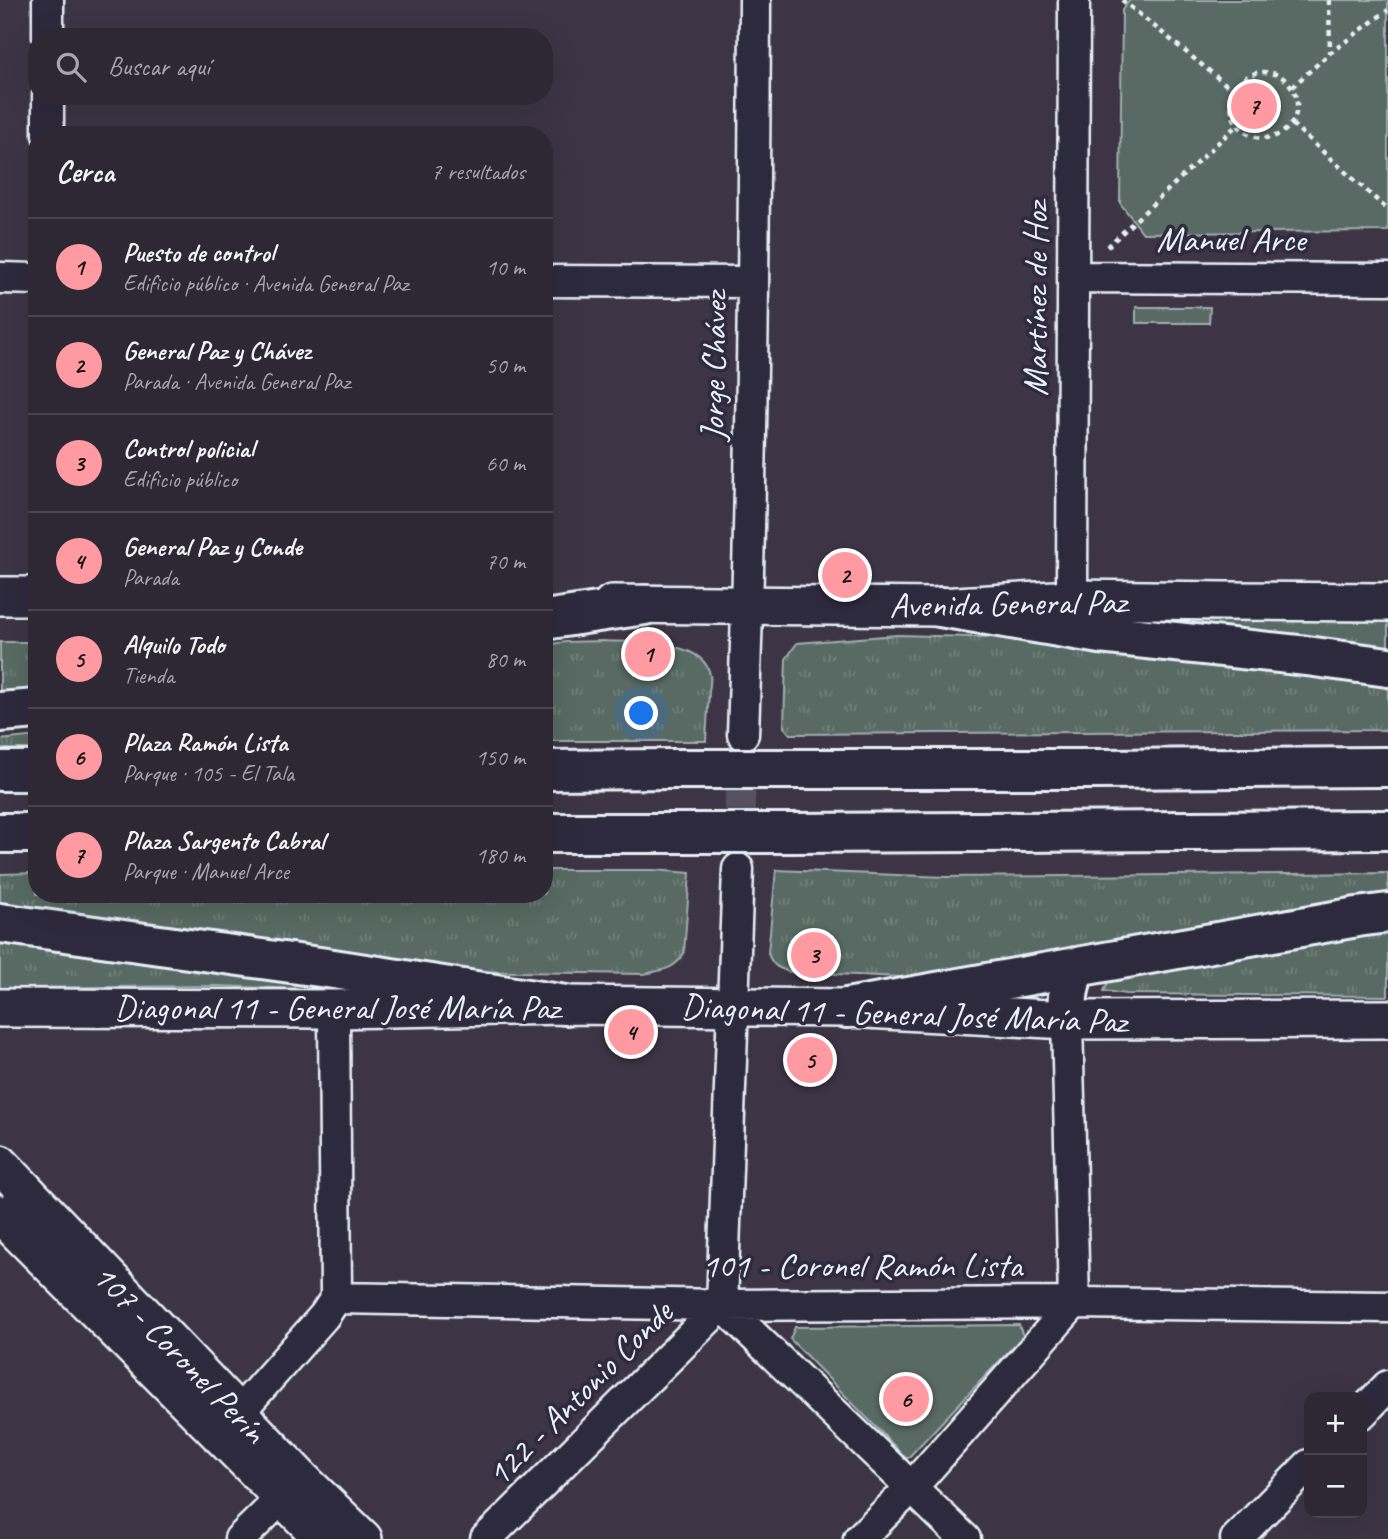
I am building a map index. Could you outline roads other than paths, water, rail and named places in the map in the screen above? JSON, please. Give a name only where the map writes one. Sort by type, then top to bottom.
[{"type":"highway","points":[[553,619],[645,605]]},
{"type":"highway","points":[[940,607],[1101,634],[1388,667]]},
{"type":"highway","points":[[0,712],[28,710]]},
{"type":"highway","points":[[553,770],[1388,767]]},
{"type":"highway","points":[[0,771],[28,771]]},
{"type":"highway","points":[[553,833],[1388,830]]},
{"type":"highway","points":[[0,832],[28,833]]},
{"type":"highway","points":[[847,1008],[1388,913]]},
{"type":"highway","points":[[0,923],[327,968],[566,1005]]},
{"type":"highway","points":[[1067,1020],[1067,995],[1076,967]]},
{"type":"street","points":[[48,0],[48,28]]},
{"type":"street","name":"Jorge Chávez","points":[[743,734],[753,282],[755,0]]},
{"type":"street","name":"Martínez de Hoz","points":[[1072,599],[1074,0]]},
{"type":"street","points":[[48,105],[48,126]]},
{"type":"street","name":"Manuel Arce","points":[[1074,277],[1388,278]]},
{"type":"street","points":[[0,278],[28,279]]},
{"type":"street","points":[[553,281],[753,282]]},
{"type":"street","points":[[0,596],[28,596]]},
{"type":"street","name":"Avenida General Paz","points":[[553,601],[645,605],[940,607],[1072,599],[1388,602]]},
{"type":"street","points":[[733,1006],[738,869]]},
{"type":"street","name":"Diagonal 11 - General José María Paz","points":[[0,1008],[733,1006],[847,1008],[1067,1020],[1388,1019]]},
{"type":"street","name":"122 - Antonio Conde","points":[[486,1539],[722,1305],[733,1006]]},
{"type":"street","points":[[228,1424],[324,1317],[336,1298],[334,1009]]},
{"type":"street","points":[[859,1539],[912,1487],[1074,1303],[1067,1020]]},
{"type":"street","name":"107 - Coronel Perín","points":[[0,1164],[228,1424]]},
{"type":"street","name":"107 - Coronel Perín","points":[[0,1214],[228,1424],[292,1488],[363,1539]]},
{"type":"street","name":"101 - Coronel Ramón Lista","points":[[336,1298],[722,1305],[1074,1303],[1388,1307]]},
{"type":"street","points":[[722,1305],[965,1539]]},
{"type":"street","points":[[1367,1408],[1388,1386]]},
{"type":"street","points":[[1236,1539],[1304,1470]]},
{"type":"street","points":[[240,1539],[292,1488]]},
{"type":"street","name":"107 - Coronel Perín","points":[[292,1488],[324,1539]]},
{"type":"tunnel","points":[[738,855],[742,747]]},
{"type":"place","name":"Plaza Sargento Cabral","points":[[1254,106]]},
{"type":"place","name":"General Paz y Chávez","points":[[845,575]]},
{"type":"place","name":"Puesto de control","points":[[648,654]]},
{"type":"place","name":"Control policial","points":[[814,955]]},
{"type":"place","name":"General Paz y Conde","points":[[631,1032]]},
{"type":"place","name":"Alquilo Todo","points":[[810,1060]]},
{"type":"place","name":"Plaza Ramón Lista","points":[[906,1399]]}]
